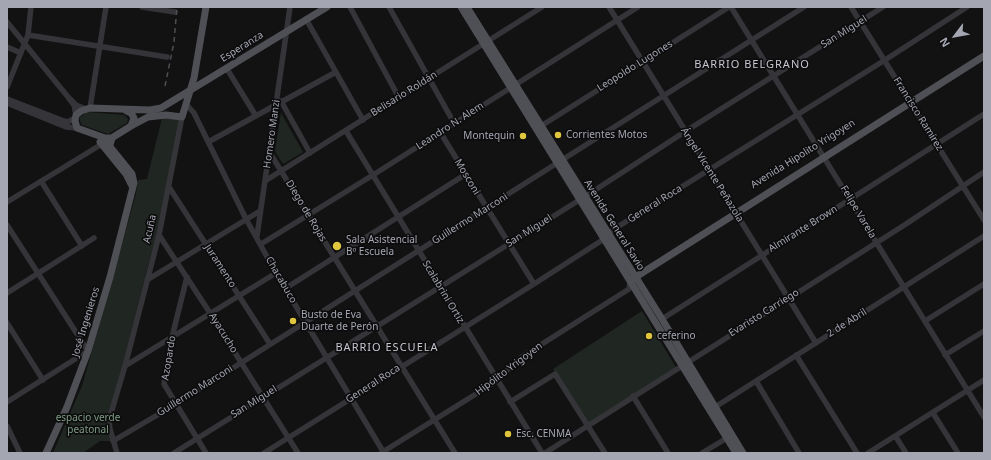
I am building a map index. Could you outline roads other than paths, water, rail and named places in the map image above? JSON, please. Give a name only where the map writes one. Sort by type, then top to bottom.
[{"type":"main road","name":"Acuña","points":[[180,116],[186,104],[194,78],[206,7]]},
{"type":"main road","name":"Esperanza","points":[[88,108],[154,110],[175,100],[327,7]]},
{"type":"main road","name":"Avenida General Savio","points":[[461,7],[486,42]]},
{"type":"main road","name":"Avenida General Savio","points":[[467,7],[486,42],[582,198],[712,408],[743,453]]},
{"type":"main road","points":[[180,116],[174,111],[175,100],[189,84],[199,48]]},
{"type":"main road","name":"Avenida Hipolito Yrigoyen","points":[[910,101],[984,52]]},
{"type":"main road","name":"Avenida Hipolito Yrigoyen","points":[[632,278],[910,101],[984,56]]},
{"type":"main road","name":"Avenida General Savio","points":[[513,86],[541,126],[560,162]]},
{"type":"main road","points":[[175,100],[186,104]]},
{"type":"main road","points":[[88,108],[78,112],[75,125],[89,133],[104,138],[112,138]]},
{"type":"main road","points":[[125,110],[131,113],[134,118],[131,126]]},
{"type":"main road","points":[[102,144],[131,126],[153,116],[180,116]]},
{"type":"main road","points":[[89,133],[102,144],[126,174],[130,180],[133,193]]},
{"type":"main road","name":"José Ingenieros","points":[[46,453],[67,407],[88,351],[133,193],[134,178],[111,148],[110,145],[112,138]]},
{"type":"main road","name":"Avenida General Savio","points":[[632,278],[662,319],[685,363]]},
{"type":"main road","name":"Avenida General Savio","points":[[712,408],[736,453]]},
{"type":"street","points":[[7,87],[28,35],[31,7]]},
{"type":"street","points":[[68,97],[76,105],[88,108],[106,7]]},
{"type":"street","points":[[142,7],[175,12]]},
{"type":"street","name":"Homero Manzi","points":[[257,236],[279,103],[290,7]]},
{"type":"street","points":[[350,7],[399,98]]},
{"type":"street","points":[[389,7],[454,123]]},
{"type":"street","name":"Belisario Roldán","points":[[265,181],[542,7]]},
{"type":"street","name":"Ángel Vicente Peñazola","points":[[609,7],[816,343]]},
{"type":"street","name":"Leandro N. Alem","points":[[261,244],[638,7]]},
{"type":"street","name":"Felipe Varela","points":[[730,7],[752,40],[984,417]]},
{"type":"street","name":"Leopoldo Lugones","points":[[541,126],[730,7]]},
{"type":"street","name":"Guillermo Marconi","points":[[113,441],[176,404],[804,7]]},
{"type":"street","name":"Francisco Ramírez","points":[[851,7],[984,220]]},
{"type":"street","name":"San Miguel","points":[[174,453],[509,244],[883,7]]},
{"type":"street","name":"General Roca","points":[[264,453],[534,284],[709,170],[967,7]]},
{"type":"street","points":[[306,19],[363,120]]},
{"type":"street","points":[[7,22],[74,105],[76,117],[68,122],[59,120],[7,99]]},
{"type":"street","points":[[28,35],[167,57]]},
{"type":"street","points":[[7,47],[21,53]]},
{"type":"street","points":[[227,69],[256,116]]},
{"type":"street","points":[[210,141],[336,72]]},
{"type":"street","points":[[7,103],[66,127],[78,128]]},
{"type":"street","points":[[279,103],[310,153]]},
{"type":"street","name":"Chacabuco","points":[[186,104],[194,113],[210,141],[246,218],[276,272],[383,453]]},
{"type":"street","name":"Almirante Brown","points":[[662,319],[984,114]]},
{"type":"street","name":"Acuña","points":[[117,453],[113,441],[110,420],[159,235],[169,187],[180,116]]},
{"type":"street","name":"Scalabrini Ortiz","points":[[346,131],[464,327],[543,453]]},
{"type":"street","name":"Mosconi","points":[[440,132],[534,284]]},
{"type":"street","points":[[7,202],[102,144]]},
{"type":"street","name":"Diego de Rojas","points":[[270,153],[455,453]]},
{"type":"street","name":"Evaristo Carriego","points":[[543,453],[906,224],[984,172]]},
{"type":"street","points":[[286,288],[466,174]]},
{"type":"street","points":[[41,181],[82,246]]},
{"type":"street","name":"Juramento","points":[[169,187],[270,344]]},
{"type":"street","points":[[148,280],[246,218],[260,211]]},
{"type":"street","points":[[7,225],[88,351],[7,402]]},
{"type":"street","name":"Ayacucho","points":[[159,235],[242,362],[298,453]]},
{"type":"street","name":"2 de Abril","points":[[712,408],[984,236]]},
{"type":"street","points":[[7,293],[94,238]]},
{"type":"street","points":[[125,366],[276,272]]},
{"type":"street","name":"Azopardo","points":[[187,277],[172,337],[164,384],[206,453]]},
{"type":"street","name":"Hipólito Yrigoyen","points":[[383,453],[497,380],[523,356],[629,289],[632,278]]},
{"type":"street","points":[[925,321],[984,284]]},
{"type":"street","points":[[7,323],[43,380]]},
{"type":"street","points":[[945,355],[984,331]]},
{"type":"street","points":[[796,355],[856,453]]},
{"type":"street","points":[[510,402],[555,374],[605,453]]},
{"type":"street","points":[[868,453],[896,437],[984,380]]},
{"type":"street","points":[[756,381],[799,453]]},
{"type":"street","points":[[633,396],[668,453]]},
{"type":"street","points":[[933,413],[958,453]]},
{"type":"street","points":[[7,426],[20,453]]},
{"type":"street","points":[[896,437],[906,453]]},
{"type":"street","points":[[702,453],[727,438]]},
{"type":"railway","points":[[165,86],[174,42],[177,7]]},
{"type":"place","name":"Corrientes Motos","points":[[558,135]]},
{"type":"place","name":"Montequin","points":[[523,136]]},
{"type":"place","name":"Sala Asistencial Bº Escuela","points":[[337,246]]},
{"type":"place","name":"Busto de Eva Duarte de Perón","points":[[293,321]]},
{"type":"place","name":"ceferino","points":[[649,336]]},
{"type":"place","name":"Esc. CENMA","points":[[508,434]]},
{"type":"district","name":"BARRIO BELGRANO","points":[[752,65]]},
{"type":"district","name":"BARRIO ESCUELA","points":[[387,348]]},
{"type":"park label","name":"espacio verde peatonal","points":[[88,424]]}]
